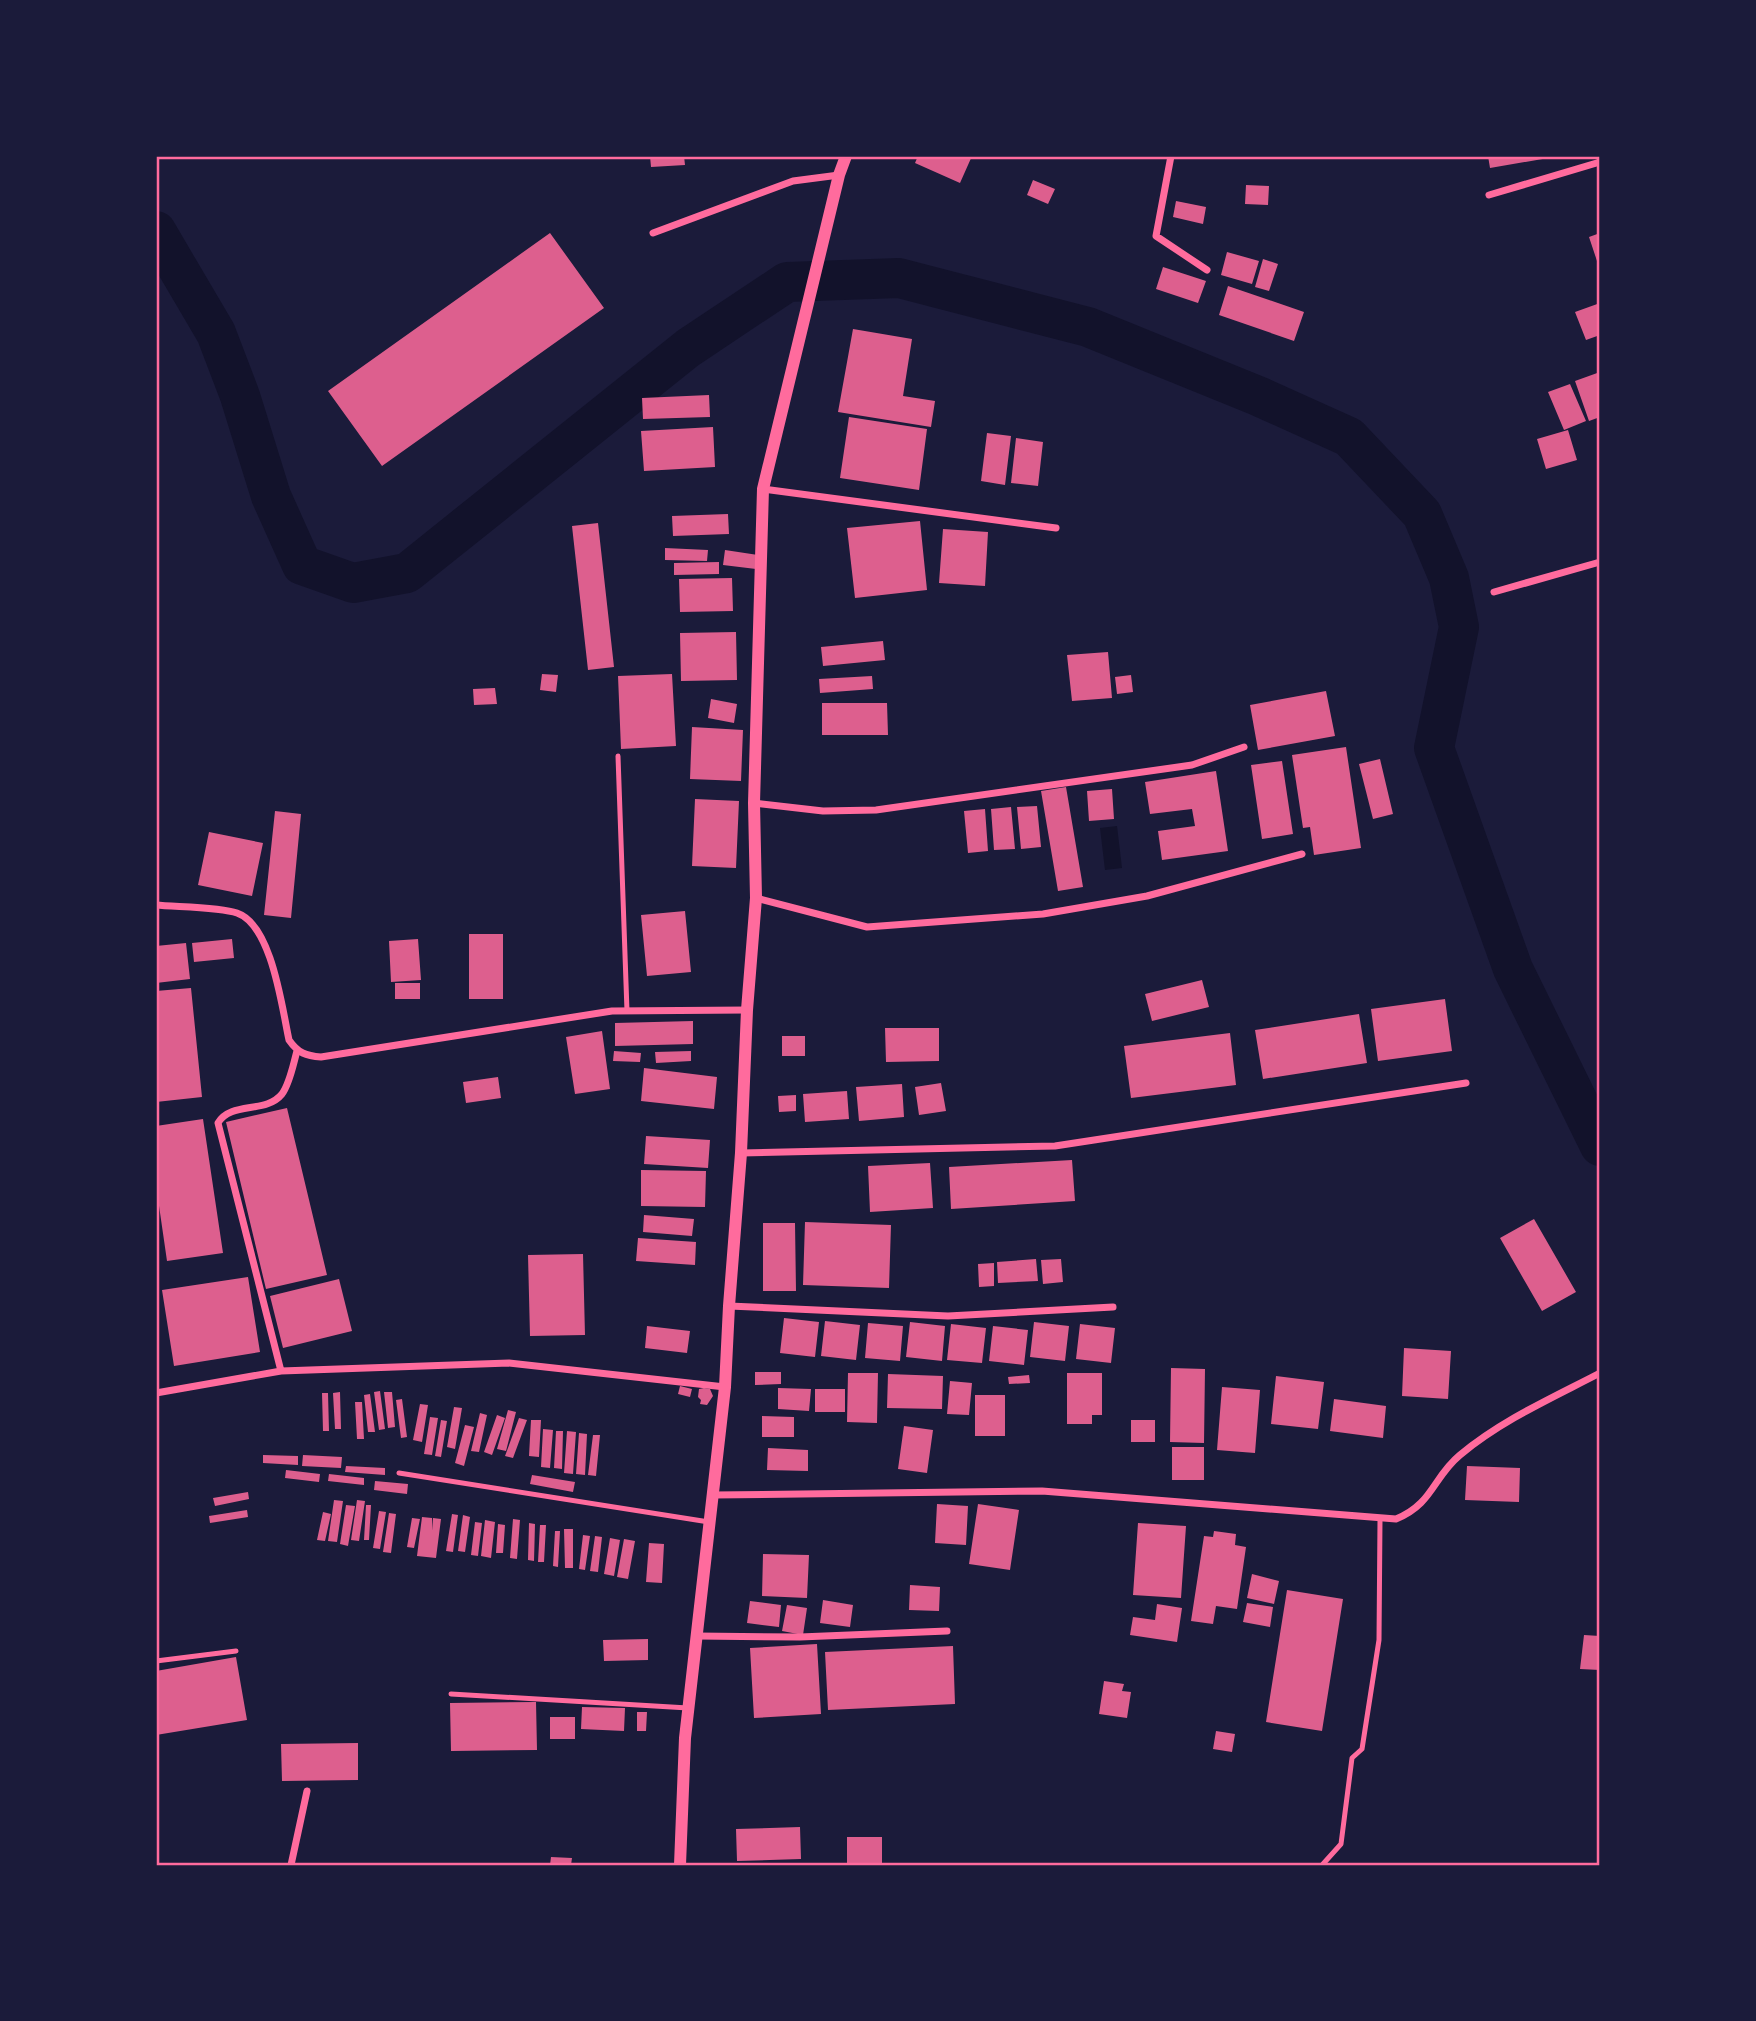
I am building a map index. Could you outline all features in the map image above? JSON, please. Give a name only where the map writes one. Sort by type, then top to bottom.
[{"type":"street","points":[[680,1865],[685,1738],[725,1387],[741,1153],[747,1010],[756,898],[754,803],[763,489],[839,175],[846,156]]},
{"type":"street","points":[[1171,156],[1156,236],[1207,270]]},
{"type":"street","points":[[1489,195],[1600,162]]},
{"type":"street","points":[[653,233],[793,181],[839,175]]},
{"type":"street","points":[[763,489],[1056,528]]},
{"type":"street","points":[[1494,592],[1600,562]]},
{"type":"street","points":[[754,803],[822,811],[876,810],[1192,765],[1244,747]]},
{"type":"street","points":[[756,898],[867,927],[1043,914],[1147,896],[1302,854]]},
{"type":"street","points":[[156,905],[239,913],[257,930],[270,951],[289,1040],[297,1051],[308,1056],[321,1058],[612,1011],[747,1010]]},
{"type":"street","points":[[281,1371],[218,1123],[227,1113],[269,1104],[280,1097],[286,1088],[297,1051]]},
{"type":"street","points":[[741,1153],[1055,1146],[1466,1083]]},
{"type":"street","points":[[729,1306],[948,1316],[1113,1307]]},
{"type":"street","points":[[156,1393],[281,1371],[509,1363],[725,1387]]},
{"type":"street","points":[[713,1495],[1042,1491],[1380,1520],[1396,1519],[1420,1506],[1457,1457],[1488,1433],[1600,1373]]},
{"type":"street","points":[[697,1636],[800,1637],[947,1631]]},
{"type":"street","points":[[291,1865],[307,1791]]},
{"type":"lane","points":[[618,756],[627,1011]]},
{"type":"lane","points":[[399,1473],[709,1522]]},
{"type":"lane","points":[[1323,1864],[1341,1844],[1352,1758],[1362,1749],[1379,1640],[1380,1520]]},
{"type":"lane","points":[[156,1661],[236,1651]]},
{"type":"lane","points":[[451,1694],[688,1708]]},
{"type":"shaded area","points":[[1117,826],[1122,868],[1105,870],[1100,828]]},
{"type":"building","points":[[650,156],[684,156],[685,165],[651,167]]},
{"type":"building","points":[[918,156],[972,156],[960,183],[915,163]]},
{"type":"building","points":[[1488,156],[1554,156],[1554,157],[1490,168]]},
{"type":"building","points":[[1033,180],[1055,189],[1048,204],[1027,195]]},
{"type":"building","points":[[1246,185],[1269,186],[1268,205],[1245,204]]},
{"type":"building","points":[[1176,201],[1206,207],[1203,224],[1173,217]]},
{"type":"building","points":[[550,233],[604,308],[382,466],[328,391]]},
{"type":"building","points":[[1600,233],[1600,270],[1589,237]]},
{"type":"building","points":[[1227,252],[1259,261],[1252,284],[1221,275]]},
{"type":"building","points":[[1263,259],[1278,264],[1269,291],[1255,287]]},
{"type":"building","points":[[1163,267],[1206,281],[1198,303],[1156,289]]},
{"type":"building","points":[[1228,286],[1304,312],[1294,341],[1219,315]]},
{"type":"building","points":[[1600,303],[1600,335],[1586,340],[1575,312]]},
{"type":"building","points":[[853,329],[912,339],[903,396],[935,401],[931,427],[838,412]]},
{"type":"building","points":[[1600,372],[1600,417],[1589,421],[1575,381]]},
{"type":"building","points":[[1570,384],[1586,421],[1564,430],[1548,392]]},
{"type":"building","points":[[709,395],[710,417],[643,419],[642,398]]},
{"type":"building","points":[[849,417],[927,429],[919,490],[840,478]]},
{"type":"building","points":[[713,427],[715,467],[644,471],[641,431]]},
{"type":"building","points":[[1568,430],[1577,460],[1546,469],[1537,439]]},
{"type":"building","points":[[987,433],[1011,436],[1005,485],[981,481]]},
{"type":"building","points":[[1016,438],[1043,442],[1038,486],[1011,483]]},
{"type":"building","points":[[728,514],[729,534],[673,536],[672,516]]},
{"type":"building","points":[[920,521],[927,590],[855,598],[847,528]]},
{"type":"building","points":[[598,523],[614,667],[588,670],[572,526]]},
{"type":"building","points":[[943,529],[988,532],[985,586],[939,583]]},
{"type":"building","points":[[665,548],[708,550],[707,561],[665,560]]},
{"type":"building","points":[[725,550],[758,555],[756,569],[723,565]]},
{"type":"building","points":[[719,562],[719,574],[674,575],[674,563]]},
{"type":"building","points":[[732,578],[733,611],[680,612],[679,579]]},
{"type":"building","points":[[736,632],[737,680],[681,681],[680,633]]},
{"type":"building","points":[[883,641],[885,660],[823,666],[821,647]]},
{"type":"building","points":[[1108,652],[1112,698],[1072,701],[1067,655]]},
{"type":"building","points":[[542,674],[558,675],[556,692],[540,690]]},
{"type":"building","points":[[672,674],[676,746],[621,749],[618,676]]},
{"type":"building","points":[[1131,675],[1133,692],[1117,694],[1115,677]]},
{"type":"building","points":[[872,676],[873,689],[820,693],[819,679]]},
{"type":"building","points":[[495,688],[497,704],[474,705],[473,689]]},
{"type":"building","points":[[1326,691],[1335,736],[1258,750],[1250,705]]},
{"type":"building","points":[[711,699],[737,704],[734,723],[708,718]]},
{"type":"building","points":[[822,703],[887,703],[888,735],[822,735]]},
{"type":"building","points":[[692,727],[743,730],[741,781],[690,779]]},
{"type":"building","points":[[1346,747],[1361,848],[1314,855],[1310,827],[1303,828],[1292,755]]},
{"type":"building","points":[[1380,759],[1393,814],[1373,819],[1359,764]]},
{"type":"building","points":[[1282,761],[1293,834],[1262,839],[1251,765]]},
{"type":"building","points":[[1216,771],[1228,851],[1162,860],[1158,831],[1195,826],[1192,809],[1150,814],[1145,782]]},
{"type":"building","points":[[1066,787],[1083,887],[1058,891],[1041,791]]},
{"type":"building","points":[[1112,789],[1114,819],[1089,821],[1087,791]]},
{"type":"building","points":[[695,799],[739,801],[736,868],[692,866]]},
{"type":"building","points":[[1037,806],[1041,847],[1021,849],[1017,807]]},
{"type":"building","points":[[1011,807],[1015,849],[994,850],[991,809]]},
{"type":"building","points":[[985,809],[988,851],[968,853],[964,811]]},
{"type":"building","points":[[275,811],[301,814],[291,918],[264,915]]},
{"type":"building","points":[[209,832],[263,843],[252,896],[198,885]]},
{"type":"building","points":[[685,911],[691,972],[647,976],[641,915]]},
{"type":"building","points":[[469,934],[503,934],[503,999],[469,999]]},
{"type":"building","points":[[232,939],[234,958],[194,962],[192,943]]},
{"type":"building","points":[[418,939],[421,980],[391,982],[389,941]]},
{"type":"building","points":[[186,943],[190,979],[156,983],[156,946]]},
{"type":"building","points":[[1202,980],[1209,1007],[1152,1021],[1145,994]]},
{"type":"building","points":[[395,983],[420,983],[420,999],[395,999]]},
{"type":"building","points":[[191,988],[202,1097],[156,1102],[156,991]]},
{"type":"building","points":[[1445,999],[1452,1051],[1378,1061],[1371,1009]]},
{"type":"building","points":[[1359,1014],[1367,1063],[1263,1079],[1255,1030]]},
{"type":"building","points":[[693,1021],[693,1044],[615,1046],[615,1023]]},
{"type":"building","points":[[885,1028],[939,1028],[939,1061],[886,1062]]},
{"type":"building","points":[[602,1031],[610,1089],[575,1094],[566,1037]]},
{"type":"building","points":[[1230,1033],[1236,1085],[1131,1098],[1124,1046]]},
{"type":"building","points":[[782,1036],[805,1036],[805,1056],[782,1056]]},
{"type":"building","points":[[614,1051],[641,1053],[640,1062],[613,1061]]},
{"type":"building","points":[[691,1051],[691,1061],[656,1063],[655,1052]]},
{"type":"building","points":[[644,1068],[717,1077],[714,1109],[641,1101]]},
{"type":"building","points":[[498,1077],[501,1098],[466,1103],[463,1082]]},
{"type":"building","points":[[941,1083],[946,1111],[919,1115],[915,1087]]},
{"type":"building","points":[[902,1084],[904,1117],[859,1121],[856,1087]]},
{"type":"building","points":[[847,1091],[849,1119],[805,1122],[803,1094]]},
{"type":"building","points":[[796,1095],[796,1111],[779,1112],[778,1096]]},
{"type":"building","points":[[287,1108],[327,1275],[266,1289],[226,1122]]},
{"type":"building","points":[[203,1119],[223,1253],[167,1261],[156,1185],[156,1126]]},
{"type":"building","points":[[646,1136],[710,1140],[708,1168],[644,1164]]},
{"type":"building","points":[[1072,1160],[1075,1201],[951,1209],[949,1167]]},
{"type":"building","points":[[930,1163],[933,1208],[870,1212],[868,1166]]},
{"type":"building","points":[[641,1170],[706,1171],[705,1207],[641,1206]]},
{"type":"building","points":[[644,1215],[694,1219],[692,1236],[643,1232]]},
{"type":"building","points":[[1534,1219],[1576,1292],[1542,1311],[1500,1238]]},
{"type":"building","points":[[805,1222],[891,1225],[889,1288],[803,1285]]},
{"type":"building","points":[[763,1223],[795,1223],[796,1291],[763,1291]]},
{"type":"building","points":[[638,1238],[696,1242],[695,1265],[636,1261]]},
{"type":"building","points":[[583,1254],[585,1335],[530,1336],[528,1255]]},
{"type":"building","points":[[1036,1259],[1038,1281],[998,1283],[997,1262]]},
{"type":"building","points":[[1061,1259],[1063,1282],[1043,1284],[1041,1260]]},
{"type":"building","points":[[994,1263],[994,1286],[979,1287],[978,1264]]},
{"type":"building","points":[[248,1277],[260,1352],[174,1366],[162,1290]]},
{"type":"building","points":[[339,1279],[352,1331],[283,1348],[270,1296]]},
{"type":"building","points":[[784,1318],[819,1322],[815,1357],[780,1353]]},
{"type":"building","points":[[825,1321],[860,1325],[856,1360],[821,1356]]},
{"type":"building","points":[[910,1322],[945,1326],[942,1361],[906,1357]]},
{"type":"building","points":[[1034,1322],[1069,1326],[1065,1361],[1030,1357]]},
{"type":"building","points":[[868,1323],[903,1326],[900,1361],[865,1358]]},
{"type":"building","points":[[951,1324],[986,1328],[982,1363],[947,1360]]},
{"type":"building","points":[[1080,1324],[1115,1328],[1111,1363],[1076,1359]]},
{"type":"building","points":[[647,1326],[690,1331],[687,1353],[645,1348]]},
{"type":"building","points":[[993,1326],[1028,1330],[1024,1365],[989,1361]]},
{"type":"building","points":[[1404,1348],[1451,1351],[1448,1399],[1402,1396]]},
{"type":"building","points":[[1171,1368],[1205,1369],[1204,1443],[1170,1442]]},
{"type":"building","points":[[755,1372],[781,1372],[781,1384],[755,1385]]},
{"type":"building","points":[[848,1373],[878,1373],[877,1423],[847,1422]]},
{"type":"building","points":[[1067,1373],[1102,1373],[1102,1415],[1092,1415],[1092,1424],[1067,1424]]},
{"type":"building","points":[[888,1374],[943,1376],[942,1409],[887,1408]]},
{"type":"building","points":[[1029,1375],[1030,1383],[1009,1384],[1008,1377]]},
{"type":"building","points":[[1276,1376],[1324,1382],[1318,1429],[1271,1424]]},
{"type":"building","points":[[950,1381],[972,1383],[969,1415],[947,1414]]},
{"type":"building","points":[[680,1386],[692,1389],[690,1397],[678,1394]]},
{"type":"building","points":[[1222,1387],[1260,1390],[1255,1453],[1217,1450]]},
{"type":"building","points":[[778,1388],[811,1389],[809,1411],[778,1409]]},
{"type":"building","points":[[699,1389],[710,1389],[713,1396],[707,1405],[700,1404],[698,1397]]},
{"type":"building","points":[[815,1389],[845,1389],[845,1412],[815,1412]]},
{"type":"building","points":[[380,1391],[385,1429],[379,1430],[374,1392]]},
{"type":"building","points":[[340,1392],[341,1429],[335,1429],[333,1393]]},
{"type":"building","points":[[384,1392],[392,1392],[395,1427],[388,1428]]},
{"type":"building","points":[[322,1393],[328,1393],[329,1431],[323,1431]]},
{"type":"building","points":[[370,1394],[375,1432],[368,1432],[364,1395]]},
{"type":"building","points":[[975,1395],[1005,1395],[1005,1436],[975,1436]]},
{"type":"building","points":[[402,1399],[407,1437],[401,1438],[396,1400]]},
{"type":"building","points":[[1334,1399],[1386,1406],[1383,1438],[1330,1431]]},
{"type":"building","points":[[355,1402],[362,1402],[364,1439],[357,1439]]},
{"type":"building","points":[[420,1404],[428,1405],[422,1442],[413,1440]]},
{"type":"building","points":[[454,1407],[462,1408],[455,1449],[447,1447]]},
{"type":"building","points":[[508,1410],[516,1412],[506,1451],[497,1449]]},
{"type":"building","points":[[480,1413],[487,1415],[479,1452],[471,1451]]},
{"type":"building","points":[[497,1415],[505,1418],[492,1455],[484,1452]]},
{"type":"building","points":[[762,1416],[794,1417],[794,1437],[762,1437]]},
{"type":"building","points":[[430,1417],[438,1418],[432,1455],[424,1454]]},
{"type":"building","points":[[519,1418],[527,1420],[513,1458],[505,1456]]},
{"type":"building","points":[[441,1420],[447,1421],[441,1457],[435,1456]]},
{"type":"building","points":[[531,1420],[541,1420],[539,1457],[529,1456]]},
{"type":"building","points":[[1131,1420],[1155,1420],[1155,1442],[1131,1442]]},
{"type":"building","points":[[465,1425],[474,1427],[464,1466],[455,1463]]},
{"type":"building","points":[[904,1426],[933,1430],[927,1473],[898,1469]]},
{"type":"building","points":[[543,1429],[553,1430],[550,1468],[541,1467]]},
{"type":"building","points":[[556,1431],[563,1431],[562,1469],[554,1468]]},
{"type":"building","points":[[567,1431],[576,1432],[573,1474],[564,1473]]},
{"type":"building","points":[[579,1433],[587,1434],[585,1475],[576,1474]]},
{"type":"building","points":[[593,1435],[600,1435],[596,1476],[588,1475]]},
{"type":"building","points":[[1172,1447],[1204,1447],[1204,1480],[1172,1480]]},
{"type":"building","points":[[768,1448],[808,1450],[808,1471],[767,1470]]},
{"type":"building","points":[[263,1455],[298,1456],[298,1465],[263,1463]]},
{"type":"building","points":[[303,1455],[342,1457],[341,1468],[302,1466]]},
{"type":"building","points":[[346,1466],[385,1468],[385,1475],[345,1472]]},
{"type":"building","points":[[1467,1466],[1520,1468],[1519,1502],[1465,1500]]},
{"type":"building","points":[[286,1470],[320,1474],[319,1482],[285,1478]]},
{"type":"building","points":[[329,1474],[364,1478],[364,1485],[328,1481]]},
{"type":"building","points":[[532,1475],[575,1482],[573,1492],[530,1484]]},
{"type":"building","points":[[375,1481],[408,1484],[407,1494],[374,1490]]},
{"type":"building","points":[[248,1492],[249,1499],[215,1506],[213,1498]]},
{"type":"building","points":[[334,1500],[343,1501],[337,1542],[328,1541]]},
{"type":"building","points":[[357,1500],[365,1501],[359,1541],[351,1540]]},
{"type":"building","points":[[937,1504],[968,1506],[966,1545],[935,1543]]},
{"type":"building","points":[[978,1504],[1019,1510],[1010,1570],[969,1564]]},
{"type":"building","points":[[346,1505],[355,1506],[348,1546],[340,1544]]},
{"type":"building","points":[[366,1505],[371,1505],[369,1540],[364,1540]]},
{"type":"building","points":[[247,1510],[248,1517],[210,1523],[209,1516]]},
{"type":"building","points":[[379,1511],[386,1512],[380,1549],[373,1548]]},
{"type":"building","points":[[323,1512],[331,1514],[325,1541],[317,1540]]},
{"type":"building","points":[[389,1513],[396,1514],[391,1553],[383,1552]]},
{"type":"building","points":[[452,1514],[458,1515],[453,1552],[446,1551]]},
{"type":"building","points":[[463,1515],[470,1517],[465,1552],[458,1551]]},
{"type":"building","points":[[422,1517],[432,1518],[432,1531],[433,1518],[441,1519],[436,1558],[417,1556]]},
{"type":"building","points":[[412,1518],[420,1519],[414,1548],[407,1547]]},
{"type":"building","points":[[513,1519],[520,1520],[517,1559],[510,1558]]},
{"type":"building","points":[[485,1520],[495,1522],[491,1558],[481,1556]]},
{"type":"building","points":[[475,1522],[482,1523],[478,1556],[471,1555]]},
{"type":"building","points":[[529,1523],[535,1524],[534,1561],[528,1560]]},
{"type":"building","points":[[1138,1523],[1186,1526],[1181,1598],[1133,1595]]},
{"type":"building","points":[[498,1524],[505,1525],[503,1553],[496,1553]]},
{"type":"building","points":[[540,1525],[546,1525],[544,1562],[538,1562]]},
{"type":"building","points":[[564,1529],[573,1529],[573,1568],[565,1568]]},
{"type":"building","points":[[555,1531],[560,1531],[558,1567],[553,1566]]},
{"type":"building","points":[[1214,1531],[1236,1534],[1235,1545],[1246,1547],[1237,1609],[1216,1606],[1213,1624],[1191,1621],[1204,1536],[1213,1537]]},
{"type":"building","points":[[583,1535],[590,1536],[585,1570],[579,1569]]},
{"type":"building","points":[[595,1536],[602,1537],[598,1572],[590,1571]]},
{"type":"building","points":[[610,1538],[620,1540],[614,1576],[604,1574]]},
{"type":"building","points":[[624,1539],[635,1541],[628,1579],[617,1577]]},
{"type":"building","points":[[649,1543],[664,1544],[662,1583],[646,1582]]},
{"type":"building","points":[[763,1554],[809,1555],[807,1598],[762,1596]]},
{"type":"building","points":[[1252,1574],[1279,1581],[1274,1604],[1247,1598]]},
{"type":"building","points":[[910,1585],[940,1587],[939,1611],[909,1610]]},
{"type":"building","points":[[1287,1590],[1343,1599],[1322,1731],[1266,1722]]},
{"type":"building","points":[[823,1600],[853,1605],[850,1627],[820,1623]]},
{"type":"building","points":[[750,1601],[781,1605],[779,1627],[747,1623]]},
{"type":"building","points":[[1247,1603],[1273,1607],[1270,1627],[1243,1622]]},
{"type":"building","points":[[1157,1604],[1182,1608],[1177,1642],[1130,1635],[1133,1617],[1155,1620]]},
{"type":"building","points":[[787,1605],[807,1608],[803,1635],[782,1631]]},
{"type":"building","points":[[1584,1635],[1600,1636],[1600,1670],[1580,1669]]},
{"type":"building","points":[[648,1639],[648,1660],[604,1661],[603,1640]]},
{"type":"building","points":[[817,1644],[821,1714],[754,1718],[750,1648]]},
{"type":"building","points":[[953,1646],[955,1704],[828,1710],[825,1652]]},
{"type":"building","points":[[236,1657],[247,1720],[156,1735],[156,1671]]},
{"type":"building","points":[[1104,1681],[1124,1684],[1122,1691],[1131,1692],[1127,1718],[1099,1714]]},
{"type":"building","points":[[536,1702],[537,1750],[451,1751],[450,1703]]},
{"type":"building","points":[[582,1707],[625,1708],[624,1731],[581,1729]]},
{"type":"building","points":[[637,1712],[647,1712],[646,1731],[637,1731]]},
{"type":"building","points":[[550,1717],[575,1717],[575,1739],[550,1739]]},
{"type":"building","points":[[1216,1731],[1235,1734],[1232,1752],[1213,1749]]},
{"type":"building","points":[[358,1743],[358,1780],[282,1781],[281,1744]]},
{"type":"building","points":[[800,1827],[801,1859],[737,1861],[736,1829]]},
{"type":"building","points":[[847,1837],[882,1837],[882,1865],[847,1865]]},
{"type":"building","points":[[551,1857],[572,1858],[571,1865],[550,1865]]},
{"type":"waterway","points":[[156,231],[216,333],[240,396],[271,496],[302,565],[353,583],[407,573],[688,348],[787,282],[899,278],[1088,327],[1258,396],[1349,437],[1422,514],[1449,578],[1459,627],[1434,748],[1513,969],[1600,1146]]}]
